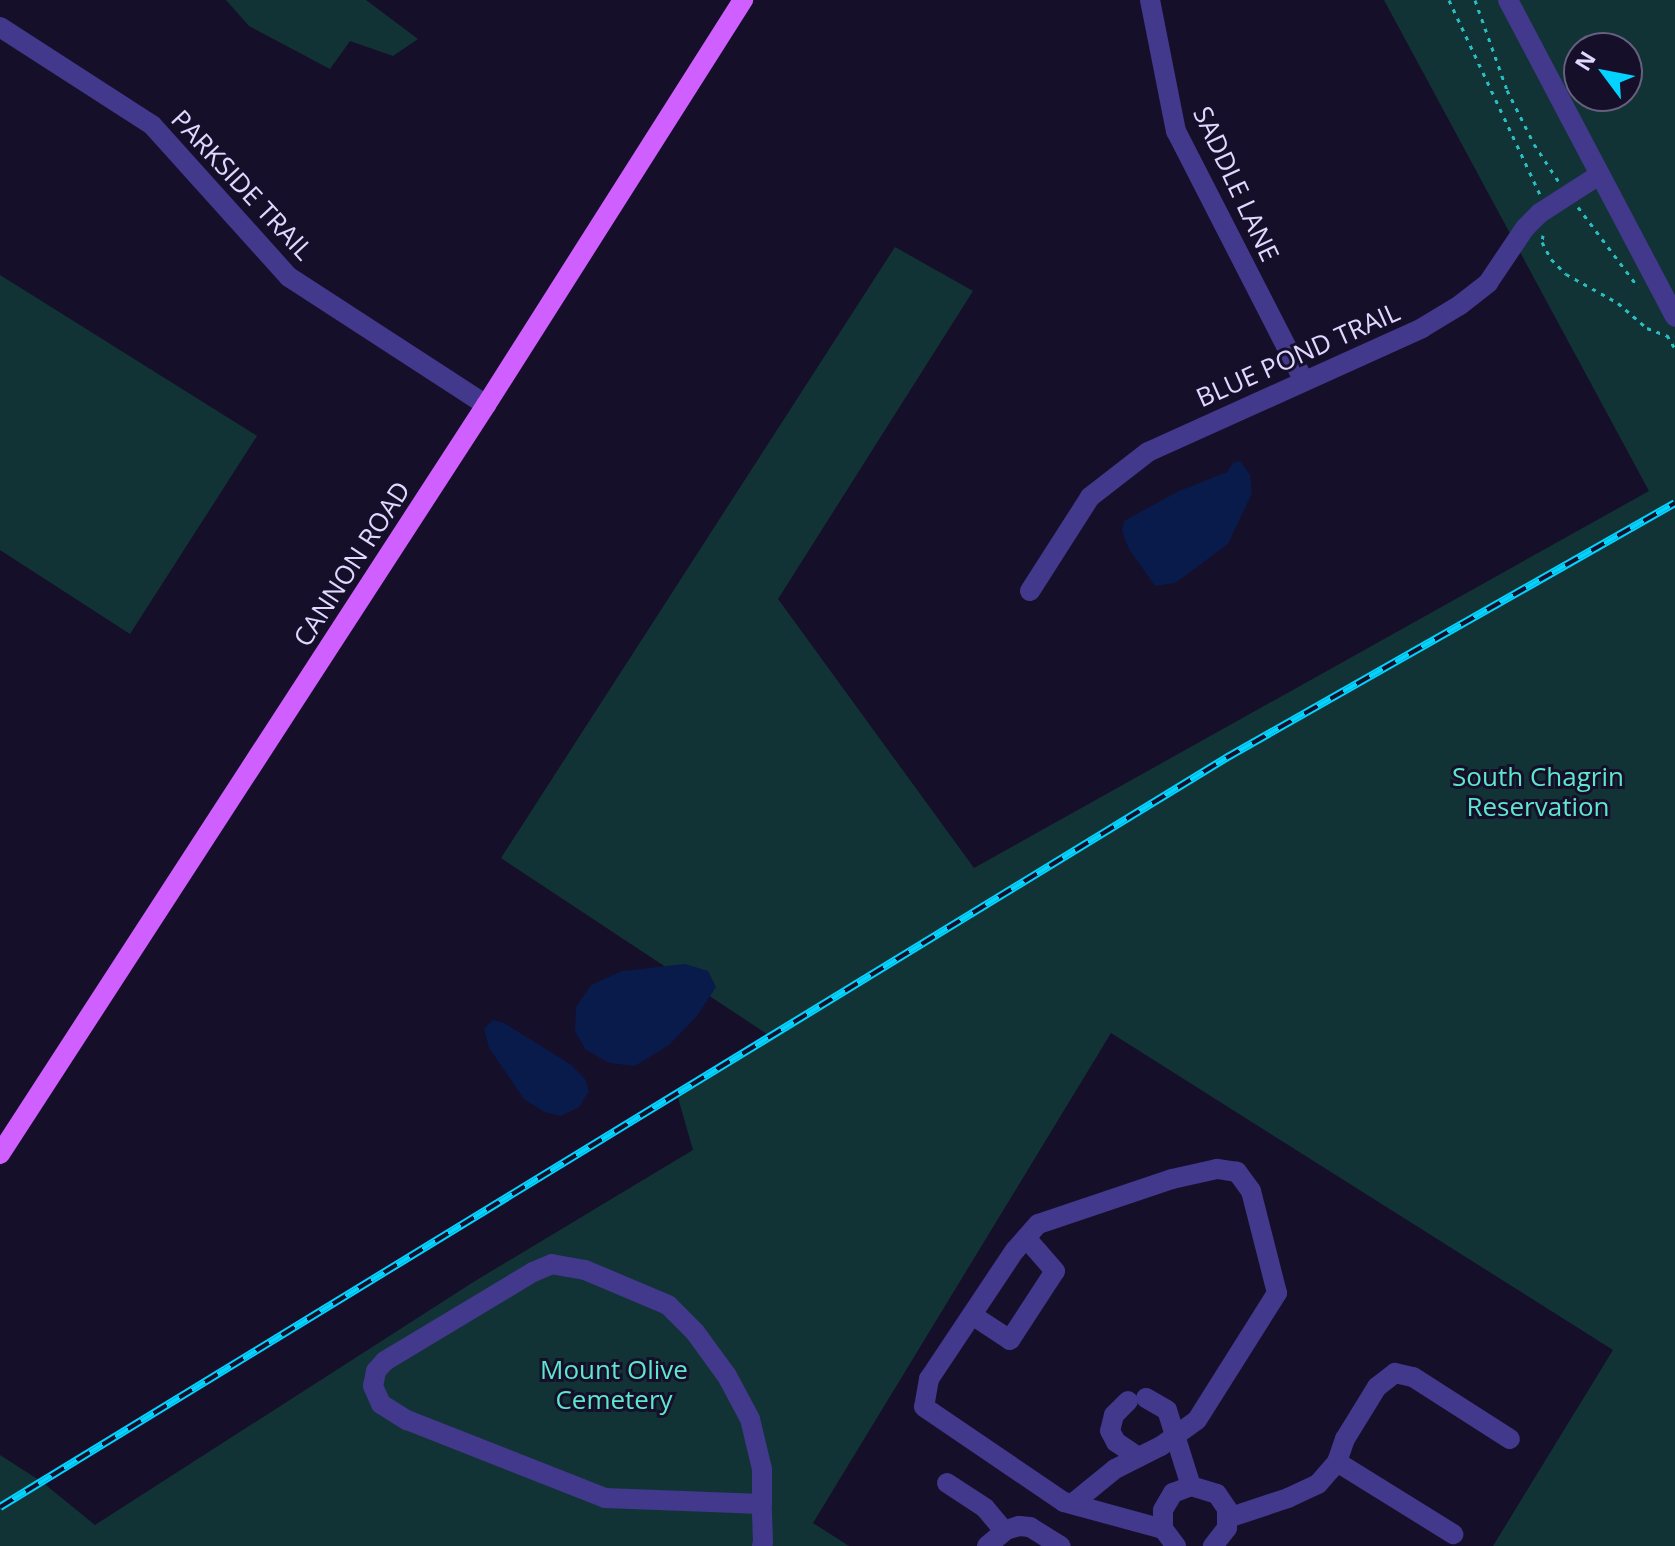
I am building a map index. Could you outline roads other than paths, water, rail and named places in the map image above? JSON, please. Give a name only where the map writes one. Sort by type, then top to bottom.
[{"type":"main road","name":"CANNON ROAD","points":[[0,1154],[486,405],[742,0]]},
{"type":"street","name":"SADDLE LANE","points":[[1150,0],[1176,131],[1304,381]]},
{"type":"street","points":[[1508,0],[1599,175],[1668,326]]},
{"type":"street","name":"PARKSIDE TRAIL","points":[[0,27],[152,125],[289,277],[486,405]]},
{"type":"street","name":"BLUE POND TRAIL","points":[[1030,591],[1090,497],[1148,452],[1422,328],[1460,305],[1488,283],[1525,228],[1547,209],[1599,175]]},
{"type":"street","points":[[1072,1504],[1115,1469],[1197,1420],[1277,1293],[1251,1191],[1237,1172],[1217,1169],[1114,1196],[1038,1224],[929,1379],[924,1407],[1072,1504],[1170,1541]]},
{"type":"street","points":[[972,1315],[1010,1340],[1055,1271],[1026,1238]]},
{"type":"street","points":[[762,1504],[605,1498],[407,1420],[381,1404],[373,1386],[376,1371],[385,1361],[533,1272],[552,1264],[585,1270],[668,1305],[695,1332],[727,1376],[750,1419],[762,1469],[762,1504],[762,1546]]},
{"type":"street","points":[[1170,1541],[1162,1519],[1167,1501],[1173,1493],[1191,1486],[1217,1494],[1225,1537],[1318,1484],[1337,1462],[1345,1439],[1377,1387],[1395,1373],[1413,1377],[1510,1439]]},
{"type":"street","points":[[1138,1457],[1116,1442],[1110,1431],[1114,1415],[1137,1399],[1167,1410],[1191,1486]]},
{"type":"street","points":[[1337,1462],[1453,1534]]},
{"type":"street","points":[[947,1483],[985,1508],[1004,1531]]},
{"type":"street","points":[[987,1546],[1004,1531],[1019,1526],[1030,1527],[1060,1546]]},
{"type":"water","points":[[1240,461],[1250,475],[1252,493],[1228,544],[1175,583],[1155,586],[1129,549],[1122,531],[1124,521],[1179,491],[1227,472],[1233,463]]},
{"type":"water","points":[[685,964],[708,971],[716,987],[697,1016],[669,1045],[635,1066],[609,1063],[585,1049],[575,1031],[576,1007],[591,985],[622,971]]},
{"type":"water","points":[[493,1020],[504,1023],[570,1064],[585,1079],[589,1091],[579,1107],[561,1116],[544,1112],[524,1099],[489,1048],[484,1029]]},
{"type":"railway","points":[[0,1507],[1226,758],[1675,503]]},
{"type":"park label","name":"South Chagrin Reservation","points":[[1538,792]]},
{"type":"park label","name":"Mount Olive Cemetery","points":[[614,1385]]}]
